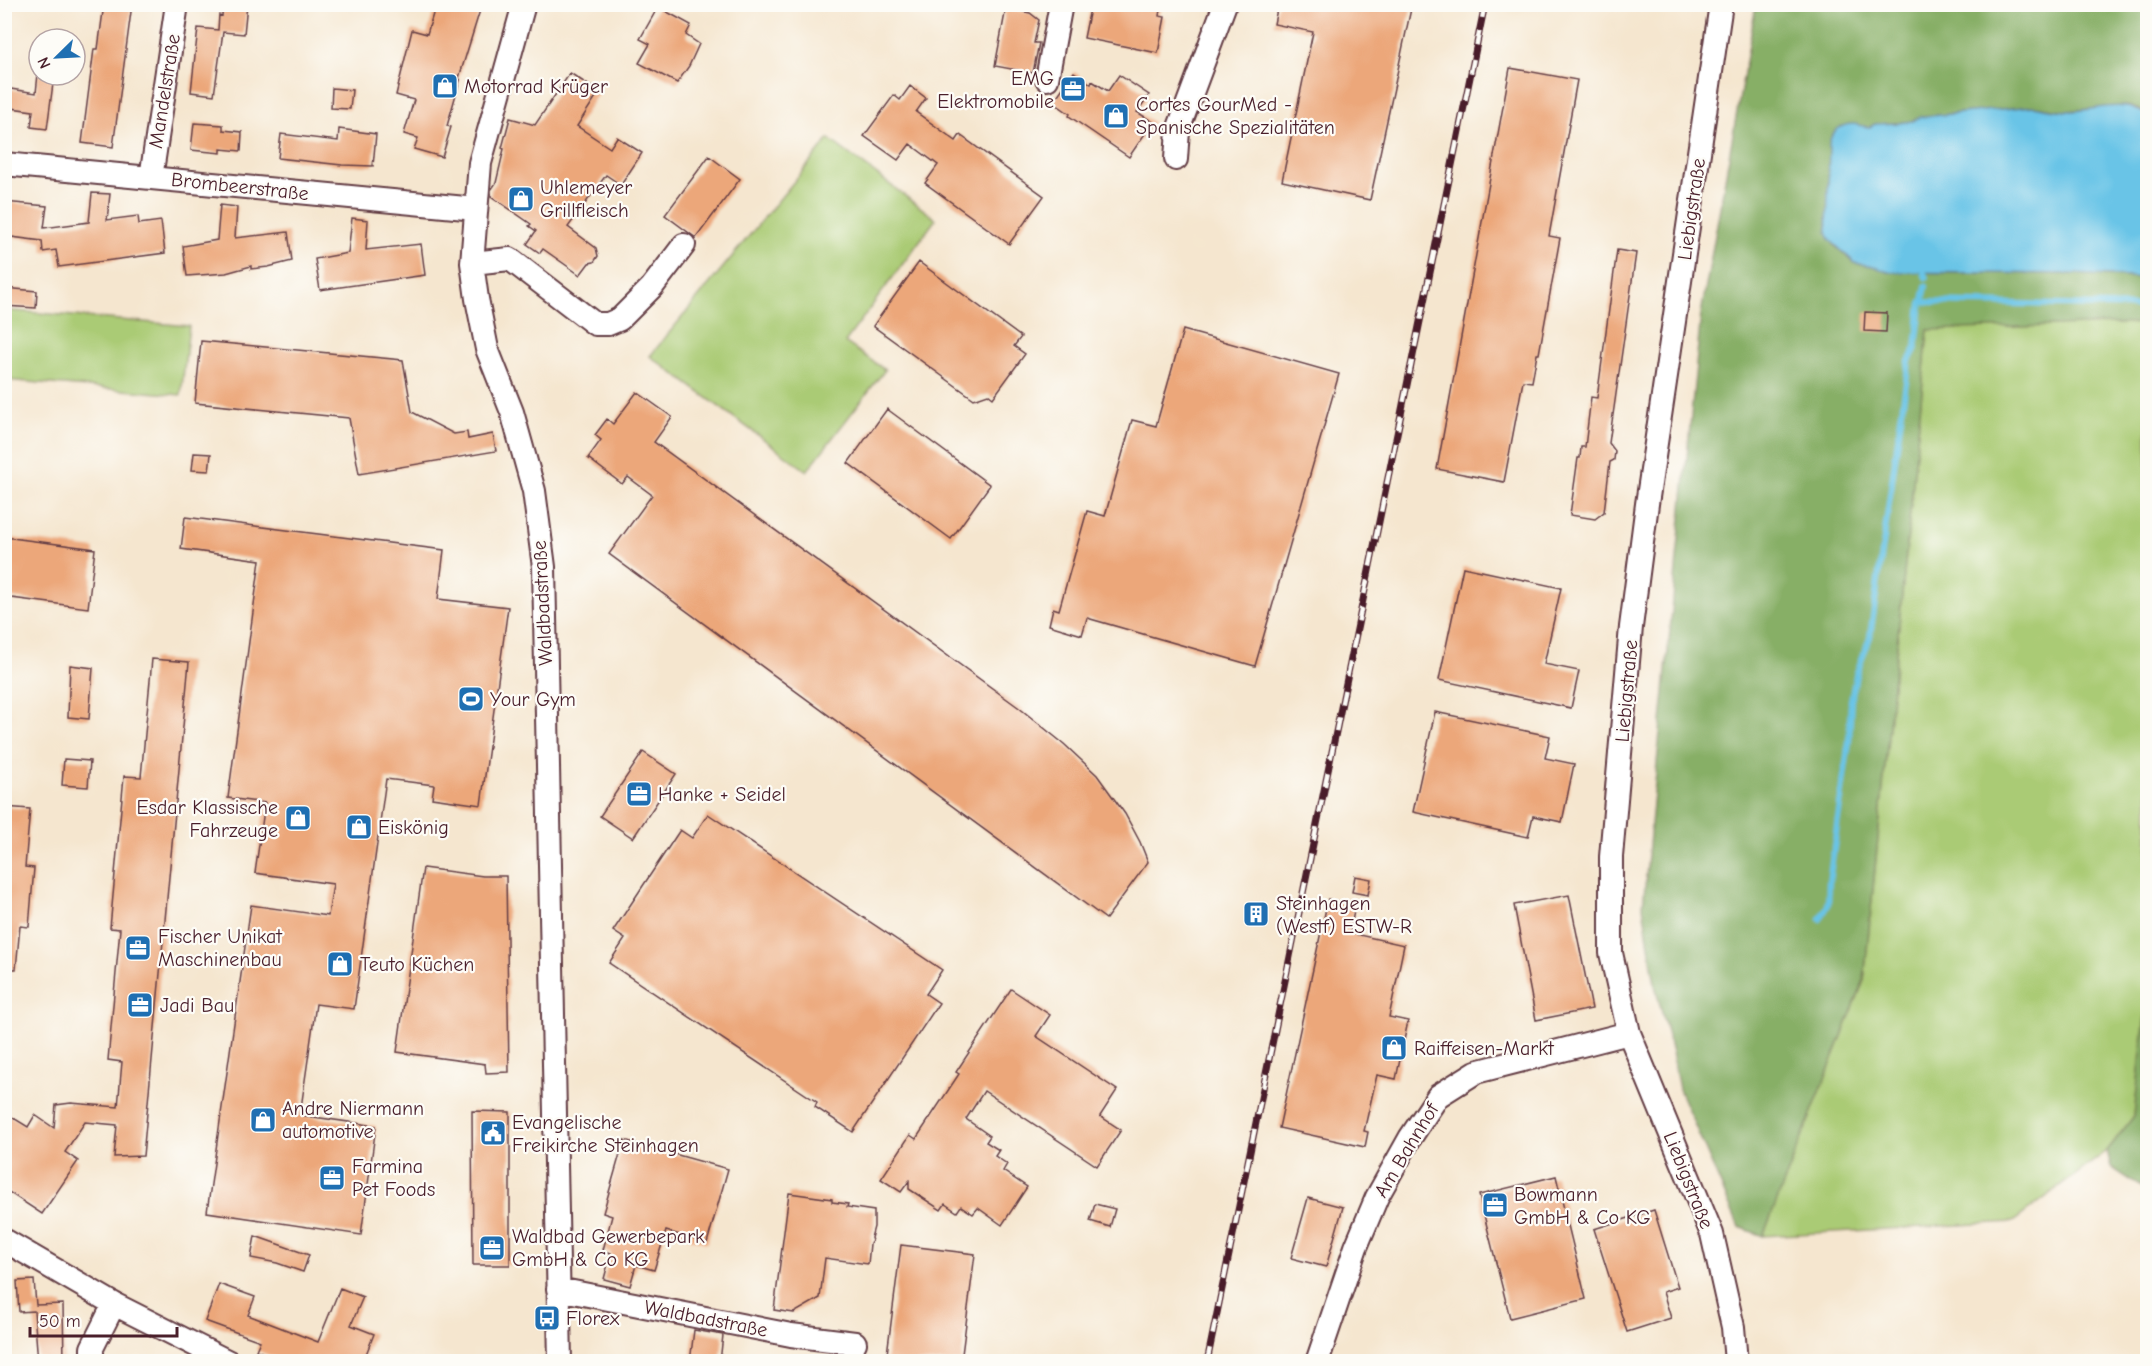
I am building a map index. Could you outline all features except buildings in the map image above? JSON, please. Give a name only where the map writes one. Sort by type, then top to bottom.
[{"type":"street","name":"Mandelstraße","points":[[151,178],[177,4]]},
{"type":"street","name":"Waldbadstraße","points":[[524,4],[480,163],[472,263],[488,349],[512,412],[534,491],[544,567],[560,1362]]},
{"type":"street","points":[[1047,80],[1061,4]]},
{"type":"street","points":[[1176,159],[1178,130],[1225,4]]},
{"type":"street","name":"Liebigstraße","points":[[1720,4],[1647,504],[1628,661],[1611,857],[1611,953],[1629,1033],[1712,1234],[1733,1326],[1736,1362]]},
{"type":"street","name":"Brombeerstraße","points":[[4,164],[476,209]]},
{"type":"street","points":[[472,263],[510,259],[595,324],[608,324],[620,319],[652,287],[684,245]]},
{"type":"street","name":"Am Bahnhof","points":[[1317,1362],[1356,1247],[1377,1197],[1410,1138],[1438,1096],[1476,1072],[1629,1033]]},
{"type":"street","points":[[4,1240],[114,1304],[229,1362]]},
{"type":"street","name":"Waldbadstraße","points":[[558,1289],[791,1335],[855,1343]]},
{"type":"street","points":[[92,1362],[92,1348],[114,1304]]},
{"type":"green space","points":[[1756,5],[2147,5],[2147,116],[2141,110],[2127,106],[2066,111],[2034,106],[1920,117],[1912,121],[1863,127],[1834,245],[1855,263],[1874,266],[1888,272],[2075,274],[2147,278],[2147,323],[1928,330],[1864,980],[1763,1236],[1739,1227],[1679,1089],[1655,985],[1643,906],[1701,314]]},
{"type":"green space","points":[[829,139],[936,219],[845,342],[885,370],[807,471],[650,356]]},
{"type":"green space","points":[[4,310],[189,326],[181,395],[5,380]]},
{"type":"green space","points":[[2147,323],[2148,998],[2134,1116],[2107,1151],[2013,1222],[1763,1236],[1864,980],[1928,329]]},
{"type":"green space","points":[[2147,998],[2147,1191],[2111,1167],[2107,1151],[2134,1116]]},
{"type":"water","points":[[2034,106],[2076,111],[2119,106],[2139,110],[2147,116],[2147,278],[2075,274],[1888,272],[1873,266],[1855,263],[1830,240],[1827,232],[1829,144],[1834,132],[1841,127],[1855,124],[1870,127],[1875,124],[1912,121],[1920,117]]},
{"type":"waterway","points":[[1924,273],[1926,278]]},
{"type":"waterway","points":[[1820,919],[1828,905],[1829,882],[1849,742],[1851,700],[1856,675],[1870,637],[1909,361],[1916,348],[1921,303],[1926,286]]},
{"type":"waterway","points":[[1923,300],[1927,302],[2148,307]]},
{"type":"railway","points":[[1207,1362],[1485,4]]},
{"type":"place","name":"Motorrad Krüger","points":[[445,86]]},
{"type":"place","name":"EMG Elektromobile","points":[[1073,89]]},
{"type":"place","name":"Cortes GourMed - Spanische Spezialitäten","points":[[1116,116]]},
{"type":"place","name":"Uhlemeyer Grillfleisch","points":[[521,199]]},
{"type":"place","name":"Your Gym","points":[[471,699]]},
{"type":"place","name":"Hanke + Seidel","points":[[639,794]]},
{"type":"place","name":"Esdar Klassische Fahrzeuge","points":[[298,818]]},
{"type":"place","name":"Eiskönig","points":[[359,827]]},
{"type":"place","name":"Steinhagen (Westf) ESTW-R","points":[[1256,914]]},
{"type":"place","name":"Fischer Unikat Maschinenbau","points":[[138,948]]},
{"type":"place","name":"Teuto Küchen","points":[[340,964]]},
{"type":"place","name":"Jadi Bau","points":[[140,1005]]},
{"type":"place","name":"Raiffeisen-Markt","points":[[1394,1048]]},
{"type":"place","name":"Andre Niermann automotive","points":[[263,1120]]},
{"type":"place","name":"Evangelische Freikirche Steinhagen","points":[[493,1133]]},
{"type":"place","name":"Farmina Pet Foods","points":[[332,1178]]},
{"type":"place","name":"Bowmann GmbH & Co KG","points":[[1495,1205]]},
{"type":"place","name":"Waldbad Gewerbepark GmbH & Co KG","points":[[492,1248]]},
{"type":"place","name":"Florex","points":[[547,1318]]}]
